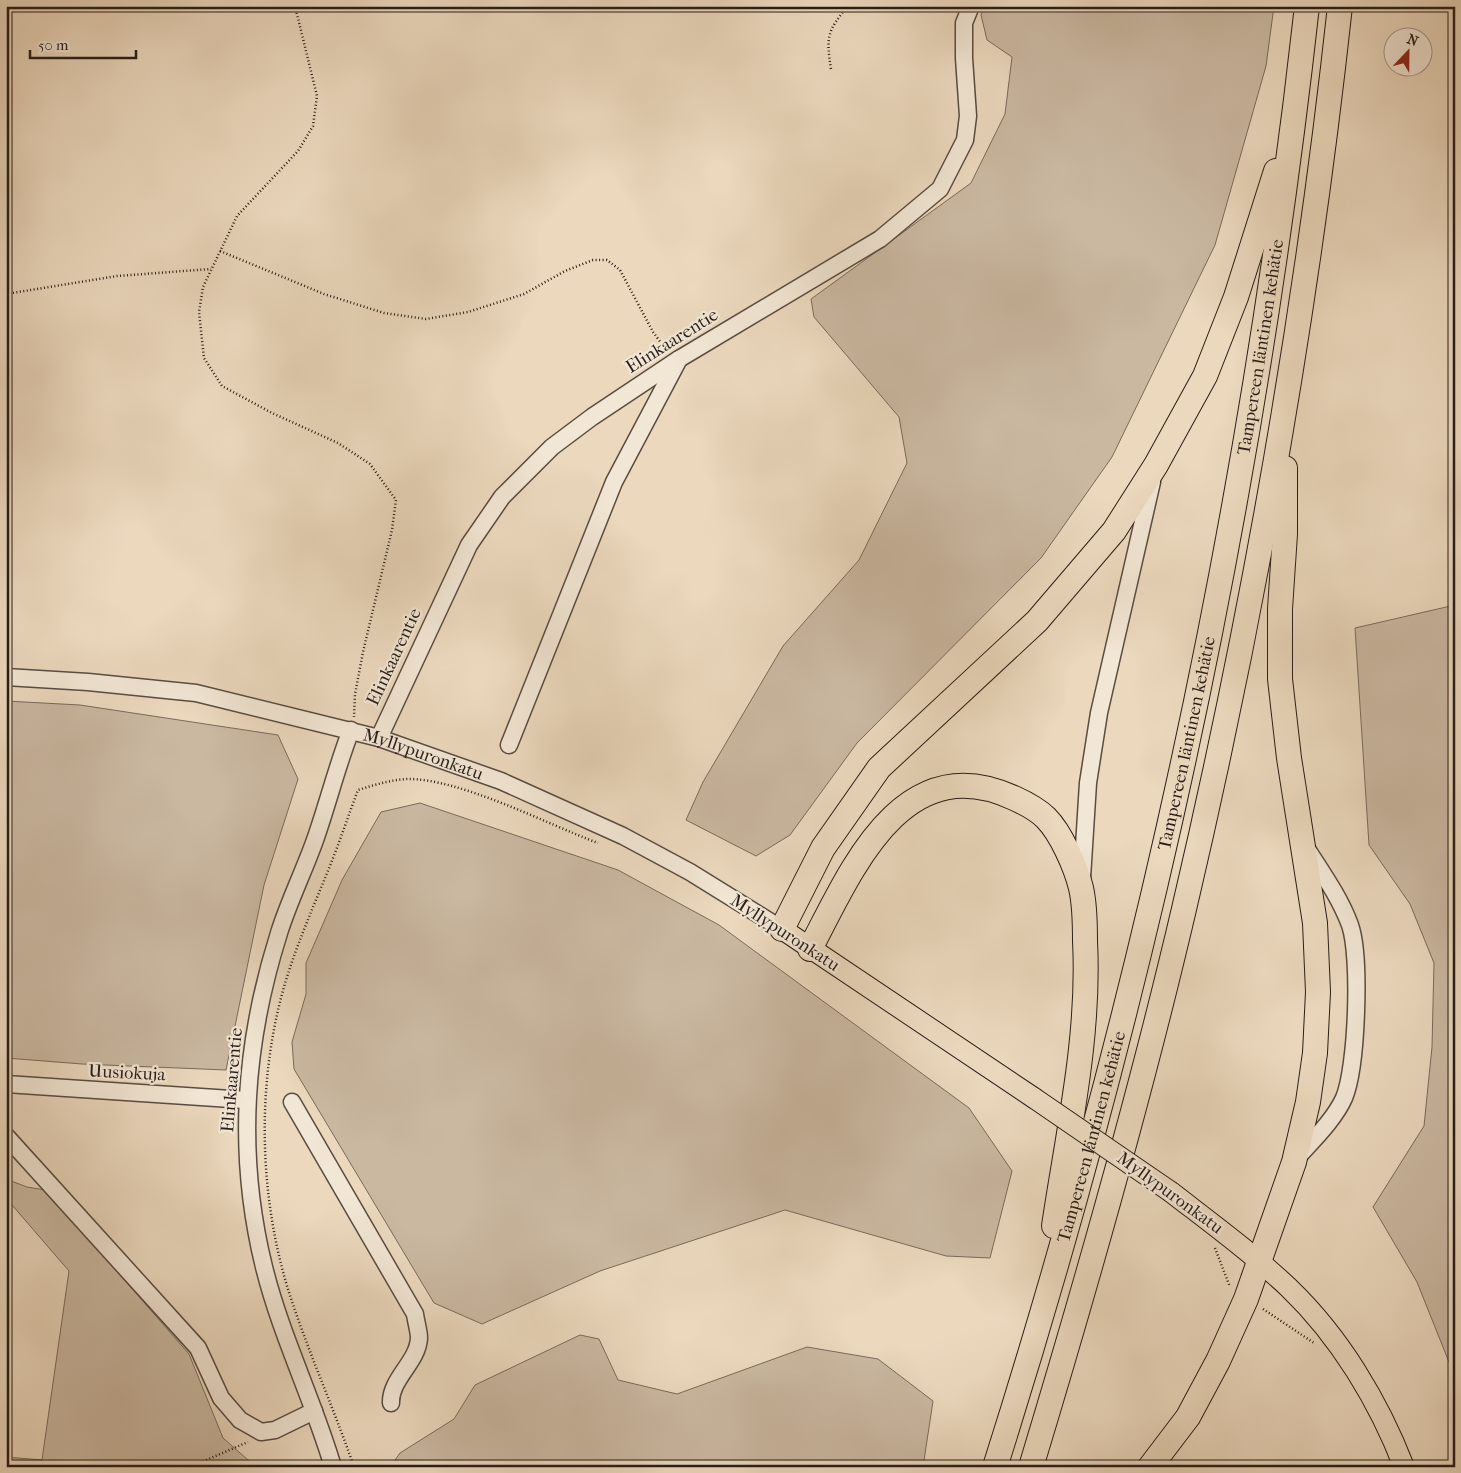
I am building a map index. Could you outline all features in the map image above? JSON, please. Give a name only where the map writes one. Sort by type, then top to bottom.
[{"type":"highway","name":"Tampereen läntinen kehätie","points":[[995,1467],[1039,1330],[1101,1105],[1147,923],[1199,693],[1243,465],[1296,110],[1307,6]]},
{"type":"highway","name":"Tampereen läntinen kehätie","points":[[1031,1467],[1069,1342],[1131,1116],[1184,911],[1230,701],[1286,410],[1328,117],[1340,6]]},
{"type":"highway","points":[[782,929],[823,848],[879,768],[1037,621],[1114,531],[1156,465],[1205,376],[1236,297],[1296,110]]},
{"type":"highway","points":[[1150,1467],[1188,1417],[1218,1361],[1246,1299],[1294,1162],[1308,1102],[1315,1053],[1318,992],[1315,923],[1289,758],[1280,679],[1280,609],[1285,534],[1286,410]]},
{"type":"highway","points":[[810,949],[856,860],[877,832],[917,798],[941,790],[965,786],[987,788],[1028,804],[1046,818],[1070,856],[1081,889],[1087,978],[1085,1025],[1039,1330]]},
{"type":"main road","name":"Myllypuronkatu","points":[[782,929],[1171,1192],[1260,1261],[1290,1289],[1325,1328],[1357,1372],[1398,1449],[1404,1467]]},
{"type":"street","name":"Elinkaarentie","points":[[380,738],[469,545],[502,497],[552,447],[618,398],[880,239],[940,190],[965,140],[968,116],[964,58],[964,23],[971,6]]},
{"type":"street","points":[[509,745],[614,482],[677,361]]},
{"type":"street","points":[[1081,889],[1088,783],[1099,713],[1143,512],[1156,465]]},
{"type":"street","name":"Myllypuronkatu","points":[[6,677],[88,682],[196,693],[380,738],[501,781],[624,836],[690,872],[782,929]]},
{"type":"street","name":"Elinkaarentie","points":[[334,1467],[288,1343],[264,1268],[249,1182],[246,1100],[265,980],[294,888],[314,842],[351,730]]},
{"type":"street","points":[[1294,1162],[1329,1121],[1344,1098],[1351,1066],[1355,1016],[1356,957],[1351,927],[1340,902],[1303,841]]},
{"type":"street","name":"Uusiokuja","points":[[6,1084],[246,1100]]},
{"type":"street","points":[[292,1102],[415,1314],[419,1340],[410,1362],[391,1394],[391,1403]]},
{"type":"street","points":[[6,1136],[198,1348],[221,1398],[240,1420],[261,1432],[275,1430],[314,1412]]},
{"type":"path","points":[[295,6],[317,96],[313,126],[298,151],[237,216],[202,287],[199,312],[204,358],[222,386],[272,413],[338,443],[370,464],[396,500],[390,540],[363,652],[351,730]]},
{"type":"path","points":[[831,69],[828,51],[830,27],[848,6]]},
{"type":"path","points":[[220,251],[324,294],[384,313],[426,319],[468,312],[524,294],[565,271],[593,260],[607,260],[620,270],[653,332],[677,361]]},
{"type":"path","points":[[6,294],[117,276],[211,269]]},
{"type":"path","points":[[408,779],[446,785],[465,791],[605,845]]},
{"type":"path","points":[[1213,1243],[1227,1282],[1234,1293],[1317,1344]]},
{"type":"path","points":[[190,1467],[244,1445],[261,1432]]},
{"type":"shaded area","points":[[985,6],[1274,6],[1266,66],[1215,245],[1112,457],[1041,558],[857,743],[790,835],[756,856],[686,820],[703,782],[783,646],[859,560],[907,463],[899,417],[814,317],[811,299],[971,183],[1005,114],[1012,57],[987,40],[981,15]]},
{"type":"shaded area","points":[[1455,605],[1455,1377],[1417,1282],[1373,1207],[1424,1126],[1432,1047],[1434,963],[1410,904],[1369,845],[1355,628]]},
{"type":"shaded area","points":[[6,701],[80,705],[278,735],[298,779],[264,885],[226,1070],[82,1064],[6,1058]]},
{"type":"shaded area","points":[[420,803],[618,870],[719,925],[969,1108],[1012,1171],[990,1258],[946,1256],[785,1210],[600,1271],[482,1324],[434,1303],[294,1069],[292,1042],[306,994],[306,963],[342,880],[381,812]]},
{"type":"shaded area","points":[[6,1179],[27,1187],[46,1190],[189,1354],[223,1438],[256,1467],[6,1467],[6,1457],[42,1460],[69,1271],[6,1198]]},
{"type":"shaded area","points":[[580,1335],[599,1339],[618,1380],[677,1394],[807,1347],[878,1359],[933,1401],[923,1467],[390,1467],[400,1453],[454,1419],[475,1385]]}]
